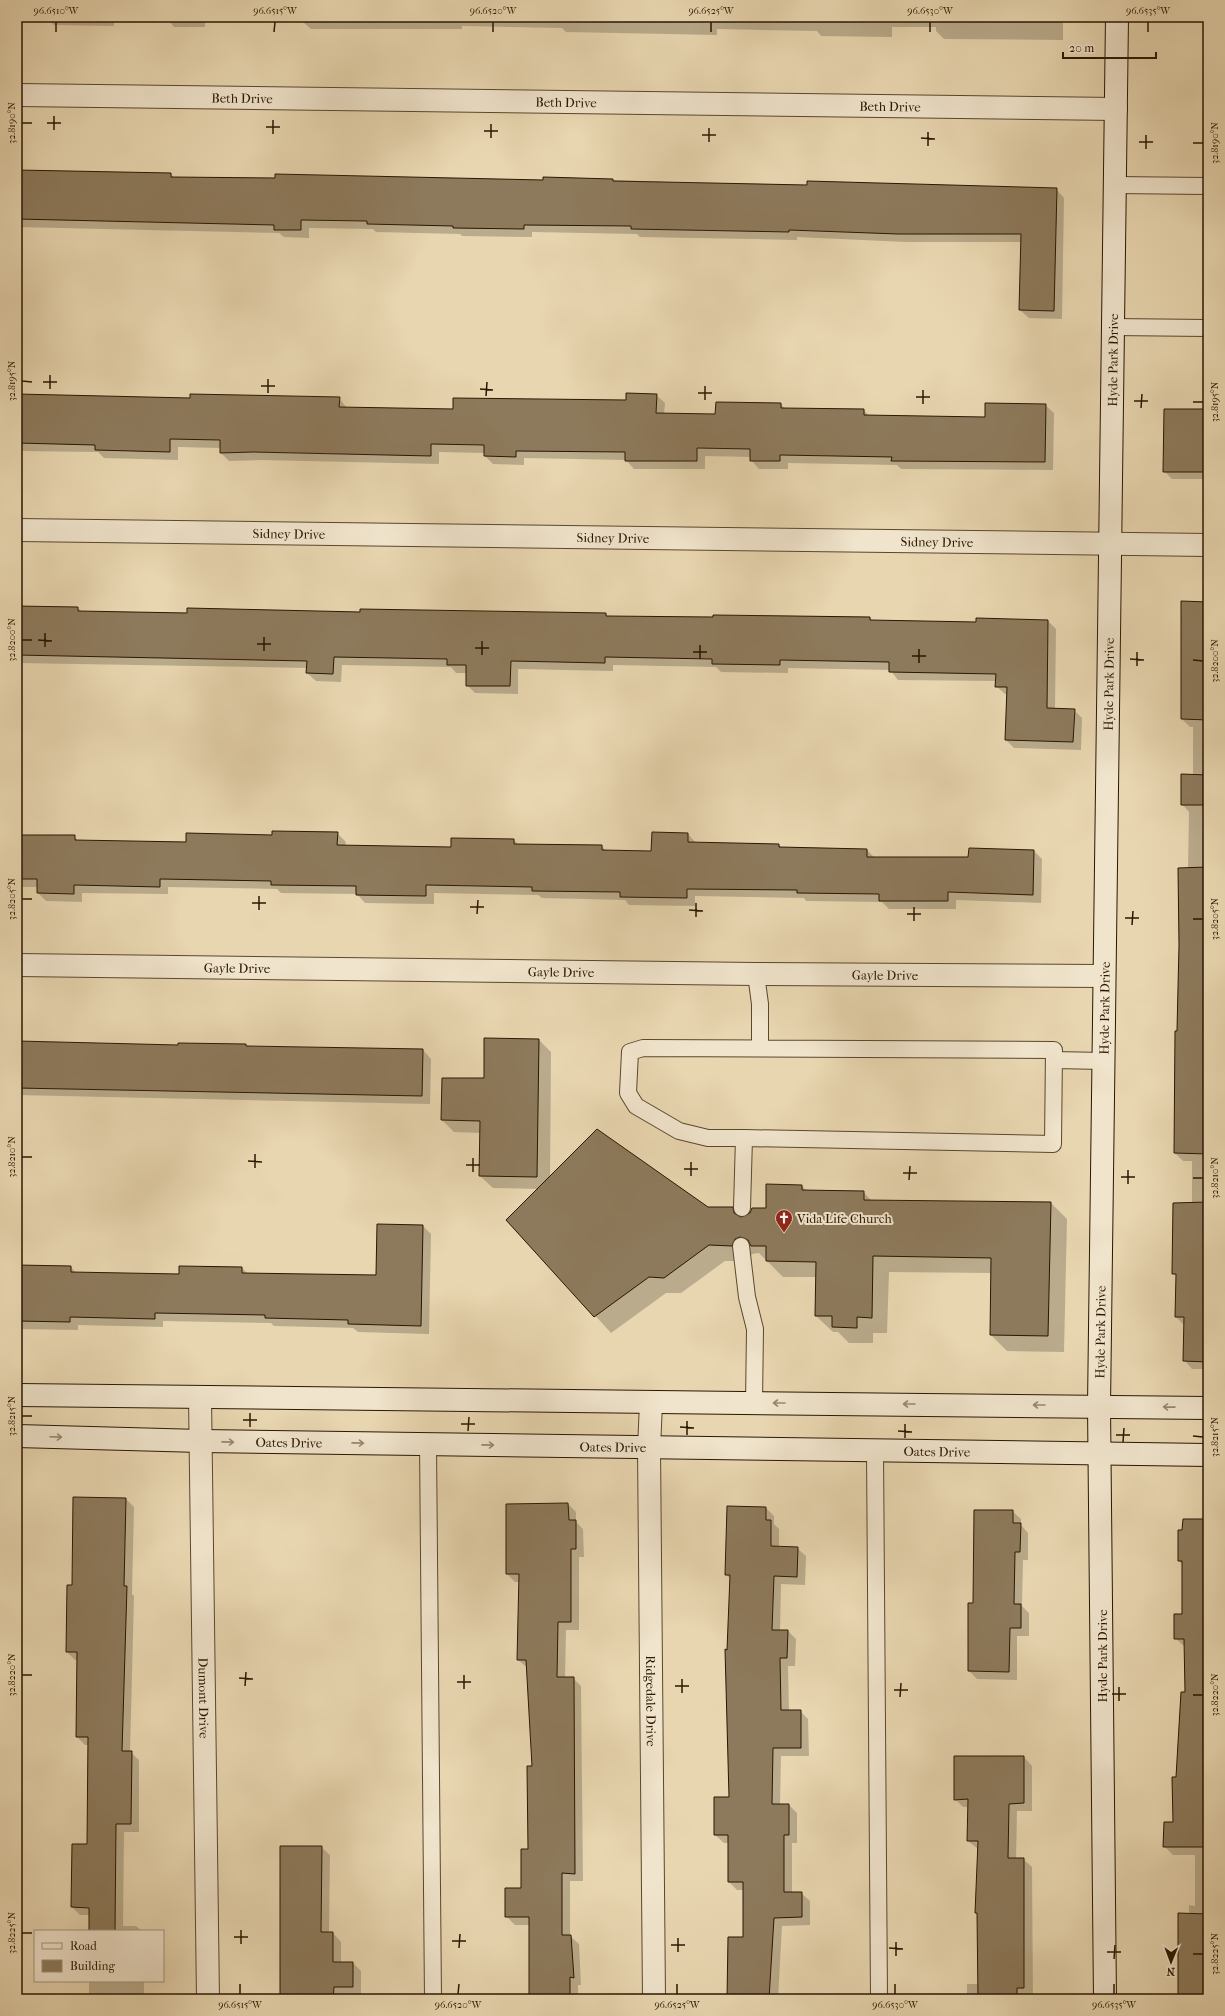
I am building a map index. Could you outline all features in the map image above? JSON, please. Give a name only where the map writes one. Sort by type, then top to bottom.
[{"type":"street","name":"Hyde Park Drive","points":[[1105,1999],[1100,1406],[1109,544],[1117,17]]},
{"type":"street","name":"Beth Drive","points":[[17,95],[1116,109]]},
{"type":"street","name":"Sidney Drive","points":[[17,530],[1208,545]]},
{"type":"street","name":"Gayle Drive","points":[[17,965],[756,974],[1104,976]]},
{"type":"street","points":[[17,1395],[1208,1408]]},
{"type":"street","name":"Dumont Drive","points":[[200,1397],[208,1999]]},
{"type":"street","name":"Ridgedale Drive","points":[[650,1403],[649,1448],[654,1999]]},
{"type":"street","name":"Oates Drive","points":[[17,1436],[201,1441],[1208,1455]]},
{"type":"lane","points":[[1114,185],[1208,186]]},
{"type":"lane","points":[[1112,327],[1208,328]]},
{"type":"lane","points":[[756,974],[760,1004],[760,1048]]},
{"type":"lane","points":[[643,1048],[1054,1050],[1054,1060],[1052,1144],[708,1138],[679,1130],[636,1106],[628,1093],[630,1052],[643,1048]]},
{"type":"lane","points":[[1054,1060],[1104,1061]]},
{"type":"lane","points":[[742,1208],[744,1138]]},
{"type":"lane","points":[[741,1246],[747,1297],[755,1329],[754,1403]]},
{"type":"lane","points":[[428,1444],[433,1999]]},
{"type":"lane","points":[[875,1450],[879,1999]]},
{"type":"building","points":[[17,170],[171,173],[171,177],[275,178],[275,174],[543,180],[543,177],[613,179],[613,181],[807,185],[807,181],[1057,188],[1054,311],[1019,310],[1021,234],[898,234],[789,230],[789,232],[631,229],[631,226],[524,225],[524,229],[453,228],[453,226],[367,224],[367,221],[301,220],[301,230],[274,230],[274,225],[17,219]]},
{"type":"building","points":[[626,393],[657,394],[656,413],[715,414],[716,402],[781,403],[781,408],[864,409],[864,415],[985,417],[985,403],[1046,404],[1045,462],[891,461],[892,457],[780,455],[780,461],[750,461],[750,449],[697,448],[697,461],[625,461],[625,452],[516,451],[516,457],[484,456],[484,445],[431,444],[431,456],[253,452],[220,453],[220,440],[170,439],[170,452],[95,450],[95,445],[17,443],[17,394],[190,398],[190,394],[340,397],[339,407],[453,409],[453,398],[626,400]]},
{"type":"building","points":[[1164,409],[1208,409],[1208,472],[1163,472]]},
{"type":"building","points":[[1181,601],[1208,602],[1208,720],[1181,719]]},
{"type":"building","points":[[17,606],[78,607],[78,611],[187,613],[187,608],[360,612],[360,609],[606,613],[606,616],[713,617],[713,615],[870,617],[870,620],[976,622],[976,618],[1048,620],[1047,708],[1075,709],[1073,742],[1005,740],[1007,687],[995,687],[996,674],[889,672],[889,662],[780,660],[780,665],[712,664],[712,659],[605,657],[605,663],[511,661],[510,686],[466,686],[466,665],[447,665],[447,659],[334,657],[333,674],[306,673],[307,661],[17,655]]},
{"type":"building","points":[[1181,774],[1208,775],[1208,805],[1181,805]]},
{"type":"building","points":[[272,831],[338,832],[337,845],[451,847],[451,838],[514,839],[514,844],[602,845],[602,850],[651,851],[652,832],[688,833],[688,842],[779,844],[779,847],[867,849],[867,857],[968,857],[969,848],[1034,850],[1033,895],[948,892],[948,901],[879,901],[879,894],[797,893],[797,890],[687,889],[687,898],[620,897],[620,892],[532,891],[532,887],[426,885],[426,896],[356,895],[356,886],[271,885],[271,881],[160,879],[160,887],[74,885],[74,894],[37,893],[37,879],[17,879],[17,835],[75,835],[75,840],[186,842],[186,833],[272,835]]},
{"type":"building","points":[[1208,867],[1208,1154],[1174,1153],[1175,1031],[1177,1031],[1179,945],[1178,868]]},
{"type":"building","points":[[484,1038],[539,1039],[537,1177],[479,1176],[480,1121],[441,1120],[442,1078],[484,1078]]},
{"type":"building","points":[[17,1041],[178,1045],[178,1043],[246,1044],[246,1046],[423,1049],[422,1096],[17,1088]]},
{"type":"building","name":"Vida Life Church","points":[[597,1129],[708,1207],[733,1207],[734,1213],[741,1217],[750,1213],[752,1208],[766,1208],[766,1184],[802,1185],[802,1190],[864,1191],[864,1200],[1051,1202],[1048,1336],[990,1335],[991,1258],[873,1256],[872,1318],[857,1317],[857,1328],[832,1327],[832,1316],[815,1316],[816,1262],[766,1261],[766,1246],[751,1246],[748,1240],[740,1237],[735,1239],[732,1246],[709,1245],[664,1278],[649,1277],[594,1317],[506,1220]]},
{"type":"building","points":[[1208,1202],[1208,1362],[1183,1361],[1184,1317],[1175,1317],[1176,1274],[1172,1274],[1173,1203]]},
{"type":"building","points":[[377,1224],[423,1225],[421,1326],[348,1324],[348,1320],[265,1318],[265,1315],[155,1313],[155,1319],[70,1317],[70,1322],[17,1321],[17,1265],[71,1266],[71,1272],[179,1274],[179,1266],[242,1267],[242,1273],[376,1275]]},
{"type":"building","points":[[73,1497],[126,1498],[124,1586],[127,1586],[122,1751],[132,1751],[131,1824],[116,1824],[115,1930],[89,1930],[89,1908],[71,1907],[72,1844],[87,1844],[88,1737],[76,1737],[77,1652],[66,1652],[67,1585],[72,1585]]},
{"type":"building","points":[[568,1503],[569,1520],[576,1520],[576,1549],[571,1549],[571,1622],[558,1622],[557,1677],[574,1677],[575,1874],[562,1873],[562,1935],[571,1935],[574,1978],[570,1977],[570,1999],[529,1999],[529,1917],[505,1917],[505,1888],[521,1888],[521,1849],[528,1849],[527,1766],[532,1766],[526,1660],[517,1660],[519,1574],[506,1574],[506,1504]]},
{"type":"building","points":[[727,1506],[766,1507],[766,1520],[771,1520],[771,1546],[798,1547],[797,1577],[774,1576],[772,1630],[788,1630],[787,1658],[780,1658],[781,1710],[801,1710],[801,1748],[773,1748],[772,1804],[789,1804],[789,1835],[784,1835],[784,1892],[802,1892],[802,1917],[774,1918],[769,1999],[727,1999],[728,1937],[743,1937],[743,1882],[728,1882],[728,1835],[714,1835],[714,1797],[729,1797],[725,1649],[727,1650],[730,1575],[725,1575]]},
{"type":"building","points":[[974,1510],[1013,1510],[1013,1523],[1021,1523],[1020,1552],[1015,1552],[1014,1604],[1021,1604],[1021,1628],[1010,1628],[1009,1672],[968,1671],[968,1603],[973,1603]]},
{"type":"building","points":[[1183,1519],[1208,1519],[1208,1847],[1163,1847],[1164,1822],[1173,1822],[1172,1777],[1176,1777],[1181,1692],[1185,1692],[1184,1639],[1174,1639],[1174,1614],[1182,1614],[1182,1561],[1178,1561],[1178,1530],[1182,1530]]},
{"type":"building","points":[[954,1756],[1024,1756],[1024,1803],[1009,1804],[1008,1858],[1024,1858],[1024,1988],[1017,1988],[1017,1999],[978,1999],[977,1913],[975,1913],[978,1841],[967,1841],[968,1799],[954,1800]]},
{"type":"building","points":[[280,1846],[322,1846],[321,1932],[333,1932],[333,1962],[353,1962],[353,1987],[334,1987],[333,1999],[280,1999]]},
{"type":"building","points":[[1178,1913],[1208,1914],[1208,1995],[1178,1995]]},
{"type":"place","name":"Vida Life Church","points":[[784,1233]]}]
